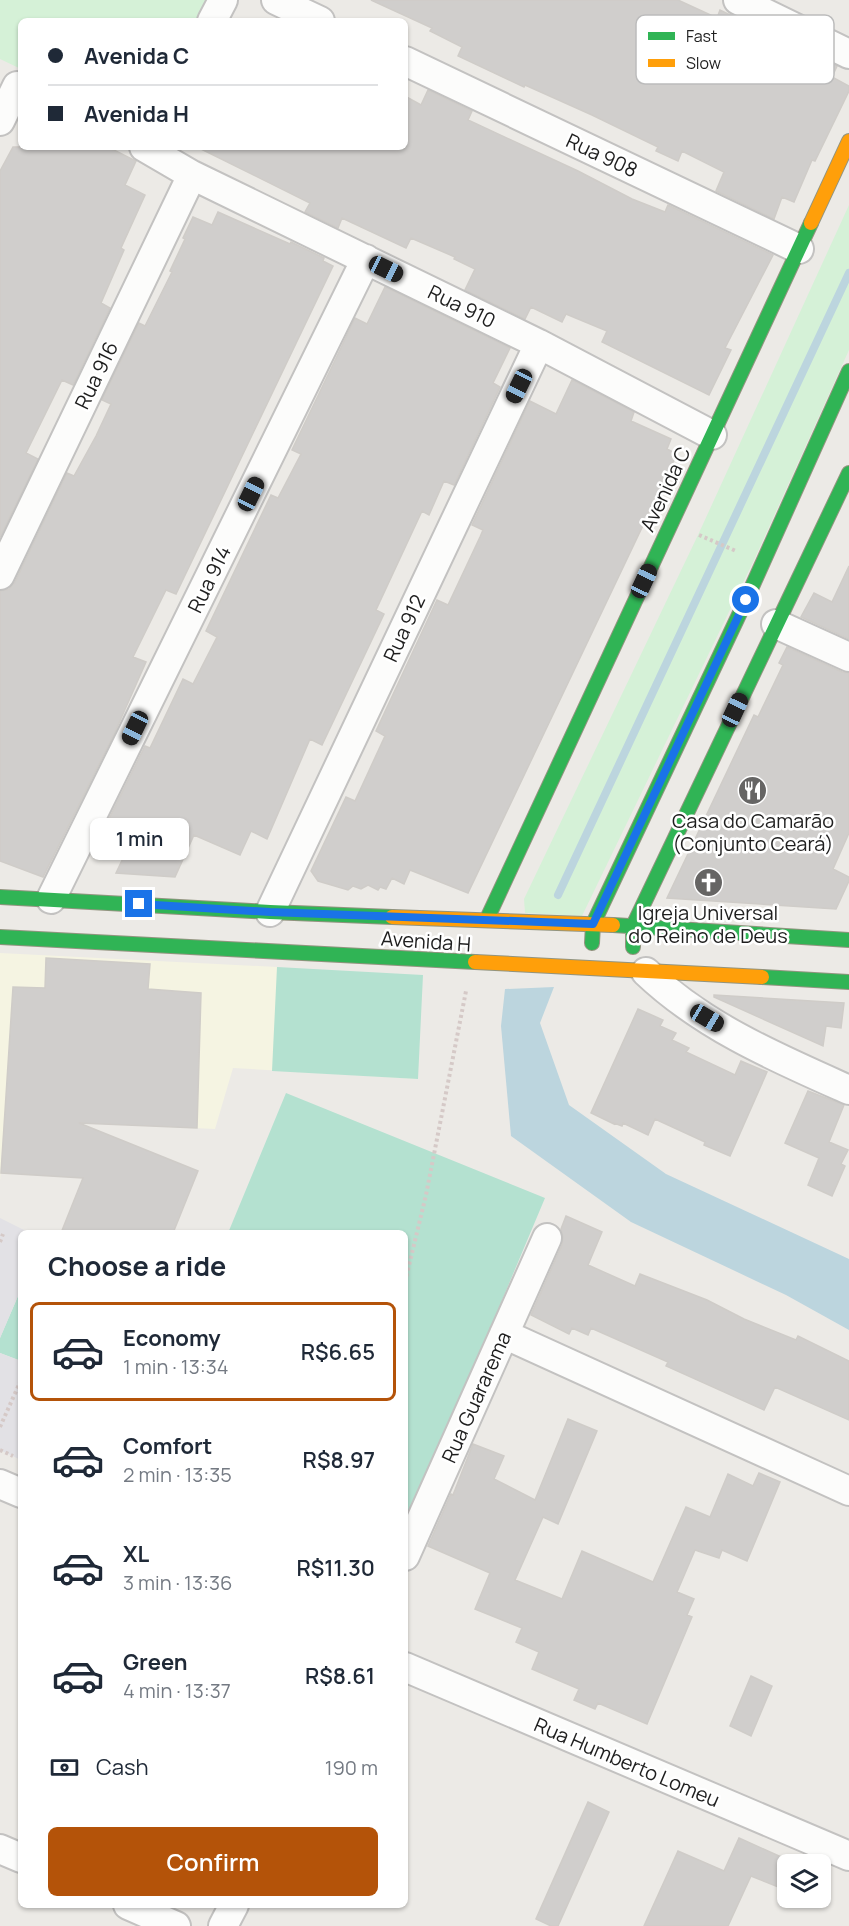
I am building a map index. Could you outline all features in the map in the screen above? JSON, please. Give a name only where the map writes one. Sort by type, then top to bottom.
[{"type":"street","points":[[214,18],[223,0]]},
{"type":"street","points":[[276,0],[314,18]]},
{"type":"street","points":[[738,0],[769,15]]},
{"type":"street","points":[[834,47],[849,54]]},
{"type":"street","name":"Rua 908","points":[[408,62],[799,249]]},
{"type":"street","points":[[0,122],[13,84]]},
{"type":"street","name":"Avenida C","points":[[487,919],[849,141]]},
{"type":"street","name":"Rua 910","points":[[150,150],[192,176],[539,344],[712,435]]},
{"type":"street","name":"Rua 916","points":[[0,574],[192,176]]},
{"type":"street","name":"Rua 914","points":[[51,899],[366,259]]},
{"type":"street","name":"Rua 912","points":[[270,912],[539,344]]},
{"type":"street","points":[[590,968],[593,924],[843,400],[849,371]]},
{"type":"street","points":[[849,473],[633,926],[639,971],[691,1009],[755,1047],[849,1090]]},
{"type":"street","points":[[776,624],[849,657]]},
{"type":"street","name":"Avenida H","points":[[0,897],[270,912],[633,926],[849,940]]},
{"type":"street","name":"Avenida H","points":[[0,938],[849,982]]},
{"type":"street","name":"Rua Guararema","points":[[408,1549],[547,1238]]},
{"type":"street","points":[[504,1334],[849,1491]]},
{"type":"street","points":[[0,1484],[18,1492]]},
{"type":"street","name":"Rua Humberto Lomeu","points":[[408,1668],[849,1856]]},
{"type":"street","points":[[0,1849],[18,1857]]},
{"type":"street","points":[[135,1908],[176,1926]]},
{"type":"street","points":[[223,1926],[232,1908]]},
{"type":"path","points":[[698,535],[744,555]]},
{"type":"path","points":[[408,1270],[426,1195],[471,964]]},
{"type":"path","points":[[0,1242],[3,1234]]},
{"type":"path","points":[[0,1427],[18,1387]]},
{"type":"path","points":[[0,1450],[18,1459]]},
{"type":"shaded area","points":[[0,953],[277,967],[418,1079],[233,1068],[215,1129],[4,1119],[0,1181]]},
{"type":"shaded area","points":[[0,1218],[24,1230],[18,1230],[18,1296],[0,1338]]},
{"type":"shaded area","points":[[0,1353],[18,1360],[18,1459],[0,1450]]},
{"type":"green space","points":[[0,0],[208,0],[199,18],[18,18],[18,68],[0,59]]},
{"type":"green space","points":[[849,205],[849,350],[755,558],[582,916],[525,913],[524,899],[698,535]]},
{"type":"green space","points":[[277,967],[423,975],[418,1079],[272,1071]]},
{"type":"green space","points":[[286,1093],[545,1198],[408,1524],[408,1230],[229,1230]]},
{"type":"green space","points":[[18,1296],[18,1360],[0,1353],[0,1338]]},
{"type":"water","points":[[554,987],[540,1023],[569,1105],[666,1174],[849,1259],[849,1330],[786,1295],[631,1222],[511,1136],[501,1026],[505,989]]},
{"type":"building","points":[[371,0],[678,0],[710,15],[636,15],[636,84],[834,84],[834,78],[849,86],[849,91],[815,161],[812,160],[794,202],[782,197],[774,219],[716,191],[724,172],[682,151],[678,161],[656,151],[658,147],[592,115],[458,56],[462,47],[430,31],[432,28]]},
{"type":"building","points":[[720,10],[730,15],[718,15]]},
{"type":"building","points":[[428,90],[472,111],[468,120],[632,199],[665,212],[668,205],[773,255],[725,348],[731,350],[709,395],[602,342],[607,331],[566,314],[562,322],[531,307],[525,319],[465,290],[475,269],[454,259],[455,257],[411,238],[406,248],[342,218],[338,228],[305,212],[310,203],[203,150],[408,150],[408,98],[421,105]]},
{"type":"building","points":[[13,147],[18,147],[18,150],[114,150],[136,161],[125,185],[145,195],[121,248],[124,250],[101,303],[110,308],[73,385],[62,380],[26,453],[38,459],[0,537],[0,171]]},
{"type":"building","points":[[218,212],[290,244],[291,242],[324,258],[323,261],[333,266],[176,594],[166,590],[133,657],[146,662],[115,732],[43,877],[0,861],[0,591],[9,589],[15,582],[67,473],[74,476],[96,436],[111,404],[102,400],[139,323],[145,326],[172,272],[170,271],[193,217],[212,225]]},
{"type":"building","points":[[385,287],[510,348],[493,383],[500,387],[454,485],[444,481],[429,515],[422,511],[376,610],[384,614],[322,745],[310,739],[267,839],[251,831],[240,855],[194,835],[175,877],[116,873],[125,854],[111,848],[120,832],[106,825],[145,746],[150,748],[183,679],[193,684],[217,637],[206,631],[271,495],[278,498],[301,454],[292,450],[355,318],[367,324]]},
{"type":"building","points":[[572,380],[634,412],[631,421],[671,439],[667,449],[677,454],[468,893],[410,870],[404,884],[392,878],[386,889],[380,887],[378,890],[368,885],[361,889],[353,886],[348,890],[318,881],[311,871],[346,797],[355,801],[385,736],[376,731],[437,600],[448,605],[480,537],[483,530],[472,525],[530,401],[556,414]]},
{"type":"building","points":[[849,566],[849,639],[801,617],[814,593],[832,602]]},
{"type":"building","points":[[787,647],[849,673],[849,833],[833,869],[849,877],[849,881],[836,909],[667,898],[754,715],[758,717],[783,665],[779,663]]},
{"type":"building","points":[[46,958],[150,964],[148,989],[201,993],[197,1128],[79,1123],[198,1171],[174,1230],[62,1230],[83,1178],[1,1173],[13,987],[45,988]]},
{"type":"building","points":[[714,995],[844,1003],[841,1028],[826,1026],[823,1046],[714,997]]},
{"type":"building","points":[[638,1009],[663,1020],[660,1026],[676,1033],[672,1040],[689,1048],[686,1052],[735,1075],[741,1061],[767,1072],[730,1156],[655,1119],[648,1135],[623,1123],[622,1126],[614,1124],[591,1113]]},
{"type":"building","points":[[808,1091],[844,1105],[829,1142],[848,1150],[841,1164],[845,1166],[832,1196],[808,1185],[819,1158],[785,1143]]},
{"type":"building","points":[[566,1216],[602,1232],[588,1265],[635,1286],[640,1274],[707,1300],[744,1319],[796,1340],[798,1336],[849,1361],[849,1420],[775,1387],[764,1410],[666,1366],[668,1362],[591,1328],[588,1335],[572,1328],[569,1334],[531,1315],[562,1245],[561,1229]]},
{"type":"building","points":[[568,1419],[597,1431],[558,1524],[543,1517],[515,1580],[562,1599],[582,1551],[653,1582],[686,1507],[710,1517],[728,1474],[753,1486],[759,1473],[780,1482],[747,1561],[722,1550],[719,1558],[695,1550],[677,1592],[694,1599],[687,1615],[692,1617],[647,1724],[598,1703],[595,1709],[574,1700],[579,1689],[532,1669],[539,1652],[516,1642],[522,1628],[475,1609],[490,1573],[428,1546],[451,1494],[453,1495],[473,1444],[504,1456],[494,1479],[535,1500]]},
{"type":"building","points":[[751,1676],[772,1686],[751,1736],[730,1726]]},
{"type":"building","points":[[588,1802],[609,1812],[558,1926],[551,1926],[536,1919]]},
{"type":"building","points":[[739,1838],[777,1855],[777,1887],[751,1876],[728,1926],[644,1926],[678,1851],[724,1871]]},
{"type":"waterway","points":[[558,895],[849,273]]},
{"type":"traffic: fast","points":[[487,919],[811,223]]},
{"type":"traffic: fast","points":[[592,943],[593,924],[746,600],[849,371]]},
{"type":"traffic: fast","points":[[633,947],[633,926],[849,473]]},
{"type":"traffic: fast","points":[[0,897],[392,917]]},
{"type":"traffic: fast","points":[[613,925],[849,940]]},
{"type":"traffic: fast","points":[[0,937],[475,962]]},
{"type":"traffic: fast","points":[[762,977],[849,982]]},
{"type":"traffic: slow","points":[[811,223],[849,141]]},
{"type":"traffic: slow","points":[[392,917],[613,925]]},
{"type":"traffic: slow","points":[[475,962],[762,977]]},
{"type":"place","name":"Casa do Camarão (Conjunto Ceará)","points":[[753,790]]},
{"type":"place","name":"Igreja Universal do Reino de Deus","points":[[708,882]]},
{"type":"route","points":[[139,904],[270,912],[593,924],[746,600]]}]
